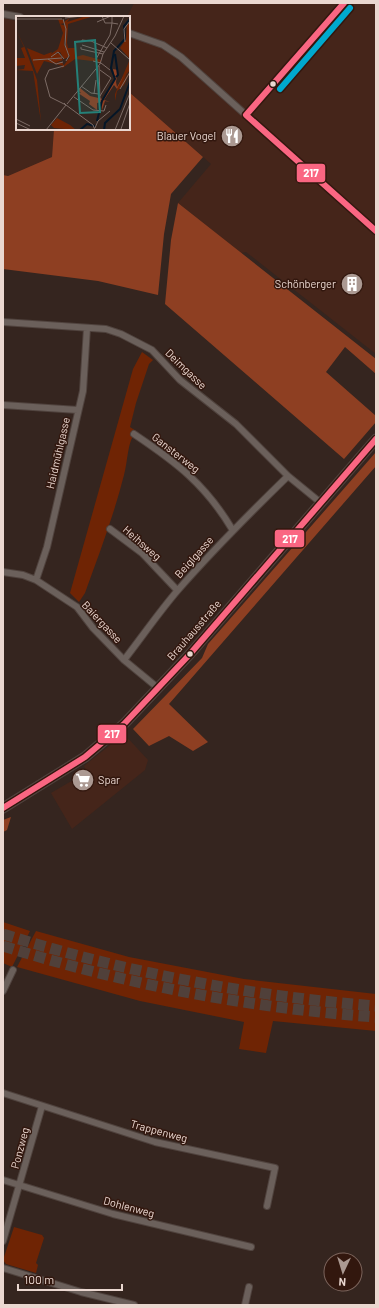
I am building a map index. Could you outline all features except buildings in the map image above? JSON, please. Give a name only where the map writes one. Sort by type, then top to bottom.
[{"type":"main road","name":"Brauhausstraße","points":[[3,808],[85,757],[124,724],[158,688],[376,439]]},
{"type":"street","points":[[246,115],[344,3]]},
{"type":"street","points":[[3,14],[16,16]]},
{"type":"street","points":[[130,33],[162,45],[181,57],[376,231]]},
{"type":"street","name":"Deimgasse","points":[[3,322],[106,329],[121,334],[152,350],[180,380],[236,424],[288,476],[321,503]]},
{"type":"street","name":"Haidmühlgasse","points":[[36,580],[47,548],[83,391],[87,328]]},
{"type":"street","points":[[3,406],[78,410]]},
{"type":"street","name":"Gansterweg","points":[[134,434],[182,468],[200,484],[220,509],[232,529]]},
{"type":"street","name":"Beiglgasse","points":[[124,660],[177,590],[232,529],[288,476]]},
{"type":"street","name":"Heihsweg","points":[[110,529],[142,553],[177,590]]},
{"type":"street","name":"Baiergasse","points":[[3,572],[23,575],[54,590],[63,599],[77,608],[93,628],[124,660],[158,688]]},
{"type":"street","points":[[3,991],[13,970]]},
{"type":"street","name":"Trappenweg","points":[[3,1093],[154,1142],[275,1168],[266,1206]]},
{"type":"street","name":"Ponzweg","points":[[3,1241],[42,1106]]},
{"type":"street","name":"Dohlenweg","points":[[3,1180],[113,1214],[251,1247]]},
{"type":"street","points":[[3,1268],[82,1292],[134,1305]]},
{"type":"street","points":[[245,1305],[249,1287]]},
{"type":"shaded area","points":[[134,3],[376,3],[376,354],[246,252],[241,253],[178,203],[211,164],[130,93],[130,16],[128,16]]},
{"type":"shaded area","points":[[3,18],[16,21],[16,130],[54,130],[52,157],[8,176],[3,175]]},
{"type":"shaded area","points":[[130,93],[203,157],[171,194],[164,234],[158,295],[98,281],[3,269],[3,175],[8,176],[52,157],[54,130],[130,130]]},
{"type":"shaded area","points":[[178,203],[376,359],[376,374],[345,347],[326,372],[376,416],[376,422],[344,459],[165,304],[171,240]]},
{"type":"shaded area","points":[[142,352],[153,360],[149,364],[130,427],[136,431],[129,446],[124,475],[111,520],[85,593],[79,602],[70,593],[133,369]]},
{"type":"shaded area","points":[[376,452],[376,466],[169,704],[208,742],[193,751],[169,736],[149,746],[133,729],[202,658],[208,644]]},
{"type":"shaded area","points":[[124,734],[148,760],[145,770],[72,829],[51,793],[87,772],[84,766]]},
{"type":"shaded area","points":[[11,817],[7,830],[3,832],[3,820]]},
{"type":"shaded area","points":[[3,922],[30,931],[12,967],[3,963]]},
{"type":"shaded area","points":[[36,931],[129,957],[244,979],[376,994],[376,1031],[273,1021],[266,1053],[239,1049],[244,1022],[140,1001],[17,967]]},
{"type":"shaded area","points":[[14,1227],[42,1235],[44,1238],[36,1263],[38,1265],[36,1273],[6,1264],[3,1260]]},
{"type":"tunnel","points":[[3,934],[94,960],[187,980],[281,996],[376,1006]]},
{"type":"tunnel","points":[[3,946],[94,972],[141,983],[234,1001],[328,1013],[376,1017]]},
{"type":"transit line","name":"217","points":[[246,115],[344,3]]},
{"type":"transit line","points":[[280,89],[350,8]]},
{"type":"transit line","name":"217","points":[[246,115],[376,231]]},
{"type":"transit line","name":"217","points":[[3,808],[85,757],[124,724],[190,654],[376,439]]},
{"type":"place","name":"Blauer Vogel","points":[[232,136]]},
{"type":"place","name":"Schönberger","points":[[352,284]]},
{"type":"place","name":"Spar","points":[[83,780]]}]
